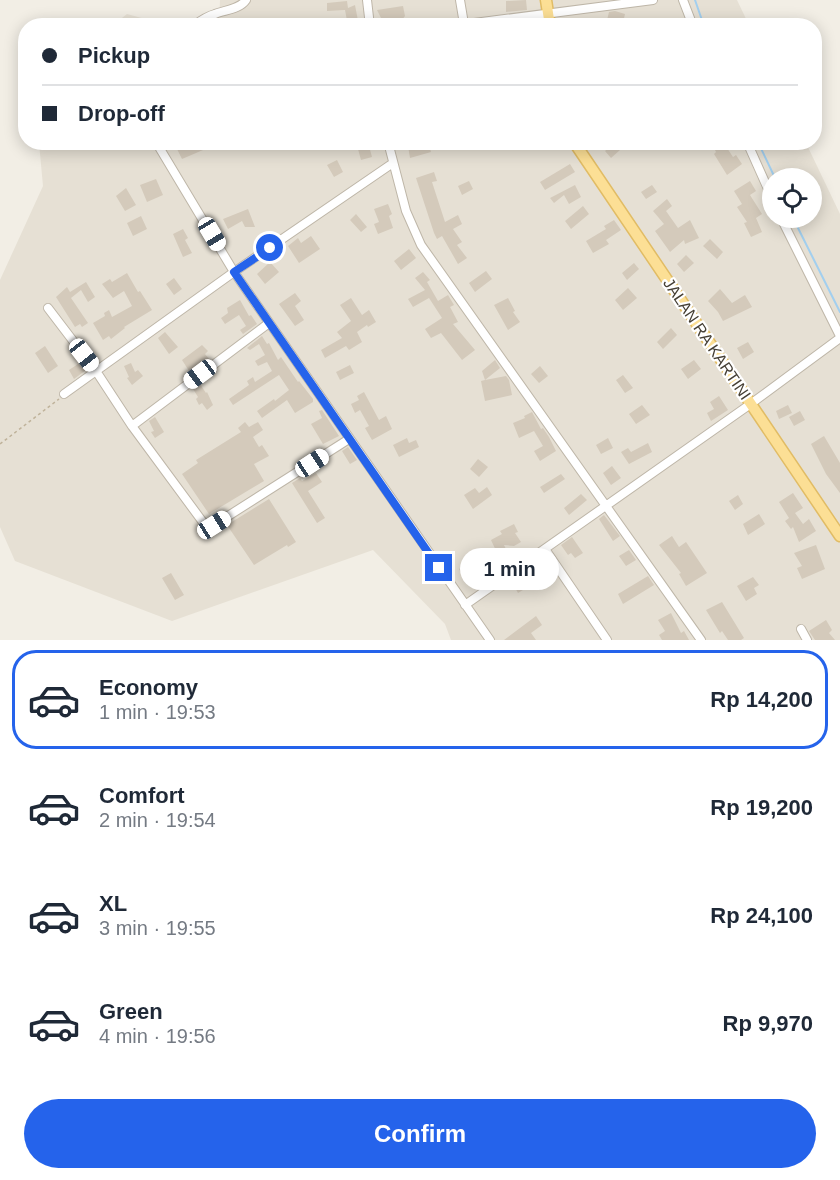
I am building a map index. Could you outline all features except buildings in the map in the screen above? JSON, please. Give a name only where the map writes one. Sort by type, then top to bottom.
[{"type":"main road","points":[[546,0],[549,18]]},
{"type":"main road","name":"JALAN RA KARTINI","points":[[579,150],[840,536]]},
{"type":"street","points":[[206,18],[238,7],[246,0]]},
{"type":"street","points":[[367,0],[369,18]]},
{"type":"street","points":[[460,0],[463,18]]},
{"type":"street","points":[[510,18],[653,0]]},
{"type":"street","points":[[683,0],[690,18]]},
{"type":"street","points":[[161,150],[234,272],[268,323],[490,640]]},
{"type":"street","points":[[390,150],[406,211],[421,245],[702,640]]},
{"type":"street","points":[[751,150],[762,176]]},
{"type":"street","points":[[64,394],[234,272],[393,163]]},
{"type":"street","points":[[465,605],[752,403],[840,337],[786,228]]},
{"type":"street","points":[[48,308],[96,371],[201,523],[214,525],[349,439]]},
{"type":"street","points":[[132,426],[268,323]]},
{"type":"street","points":[[545,549],[608,640]]},
{"type":"street","points":[[801,629],[807,640]]},
{"type":"path","points":[[0,444],[64,394]]},
{"type":"shaded area","points":[[220,0],[737,0],[746,18],[219,18]]},
{"type":"shaded area","points":[[127,14],[142,18],[122,18]]},
{"type":"shaded area","points":[[40,150],[809,150],[818,168],[762,168],[762,228],[822,228],[822,176],[840,214],[840,640],[451,640],[445,624],[373,550],[172,621],[15,561],[0,527],[0,280],[43,186]]},
{"type":"waterway","points":[[695,0],[701,18]]},
{"type":"waterway","points":[[762,150],[770,168]]},
{"type":"waterway","points":[[798,228],[840,312]]},
{"type":"route","points":[[270,248],[234,272],[439,568]]}]
